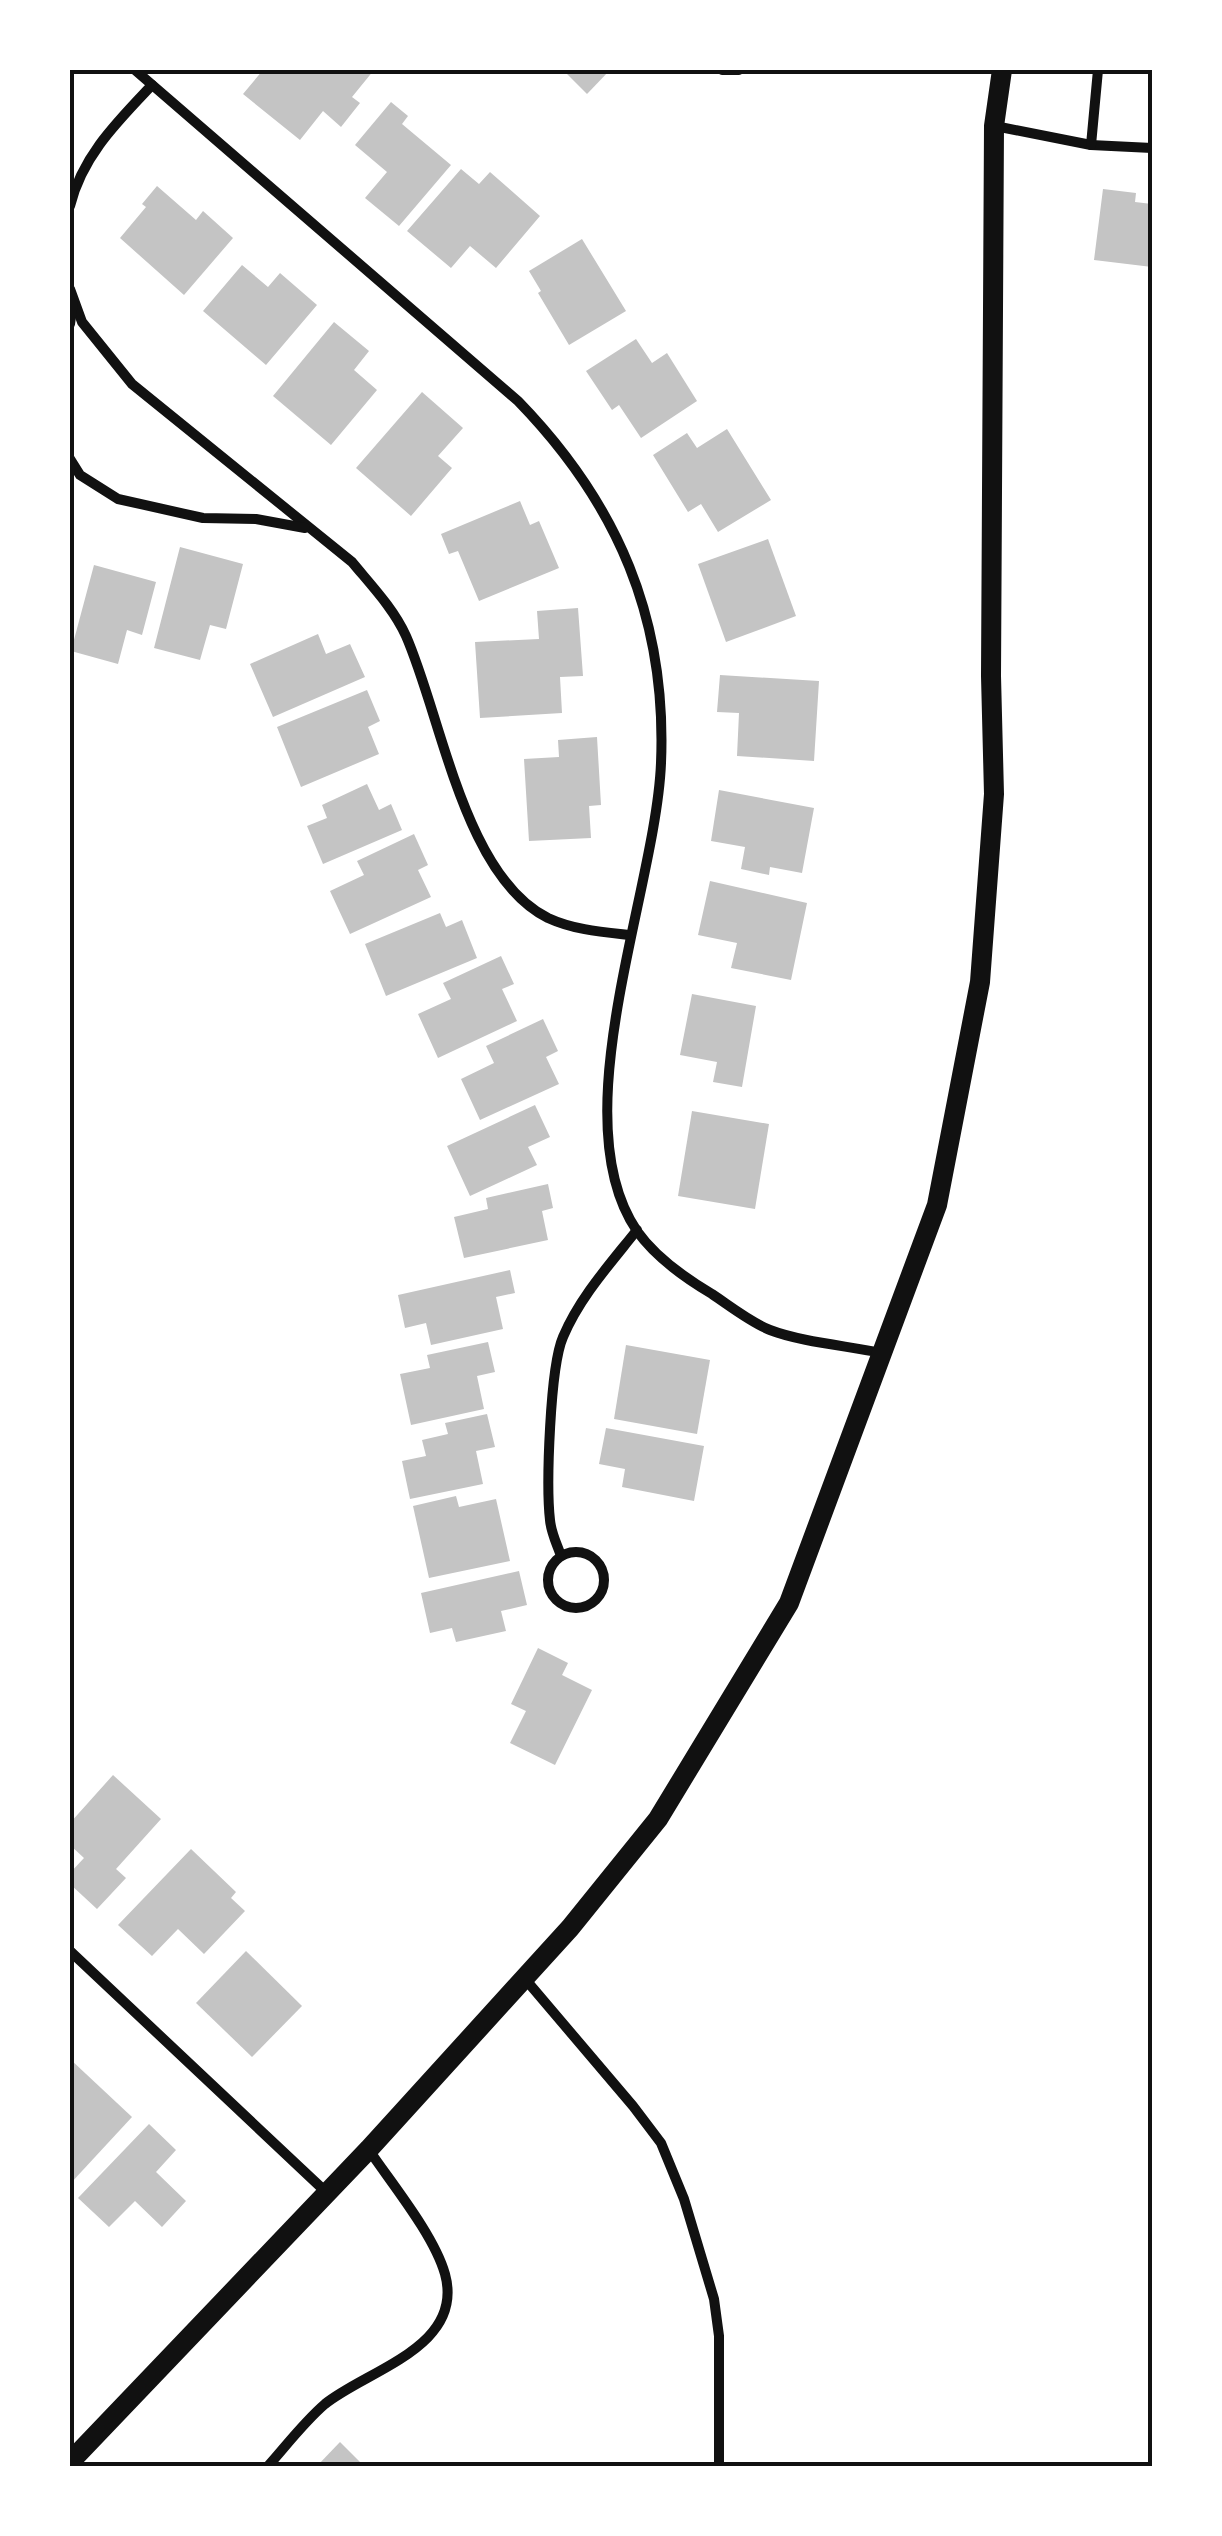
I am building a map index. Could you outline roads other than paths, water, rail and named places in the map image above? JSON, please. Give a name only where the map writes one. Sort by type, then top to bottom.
[{"type":"main road","points":[[70,2462],[526,1980],[658,1819],[788,1603],[938,1205],[981,964],[994,794],[994,126],[1002,70]]},
{"type":"street","points":[[135,70],[518,401],[568,460],[618,537],[649,626],[661,720],[658,807],[630,936],[608,1095],[612,1156],[620,1196],[637,1230],[666,1262],[770,1330],[883,1353]]},
{"type":"street","points":[[722,70],[739,70]]},
{"type":"street","points":[[1091,145],[1098,70]]},
{"type":"street","points":[[70,206],[74,188],[105,135],[152,85]]},
{"type":"street","points":[[994,126],[1091,145],[1152,148]]},
{"type":"street","points":[[70,288],[82,322],[99,348],[132,384],[352,562],[404,632],[485,856],[512,892],[546,917],[579,929],[630,936]]},
{"type":"street","points":[[70,324],[74,302]]},
{"type":"street","points":[[70,459],[80,475],[118,499],[203,518],[256,519],[310,529]]},
{"type":"street","points":[[561,1556],[550,1524],[548,1498],[555,1370],[561,1340],[583,1300],[637,1230]]},
{"type":"street","points":[[580,1552],[589,1555],[602,1569],[603,1588],[592,1604],[584,1608],[566,1607],[552,1595],[548,1578],[561,1556],[580,1552]]},
{"type":"street","points":[[70,1951],[326,2193]]},
{"type":"street","points":[[526,1980],[661,2143],[684,2198],[714,2299],[720,2336],[719,2466]]},
{"type":"street","points":[[268,2466],[325,2404],[417,2350],[433,2333],[440,2317],[446,2278],[438,2255],[369,2149]]}]
